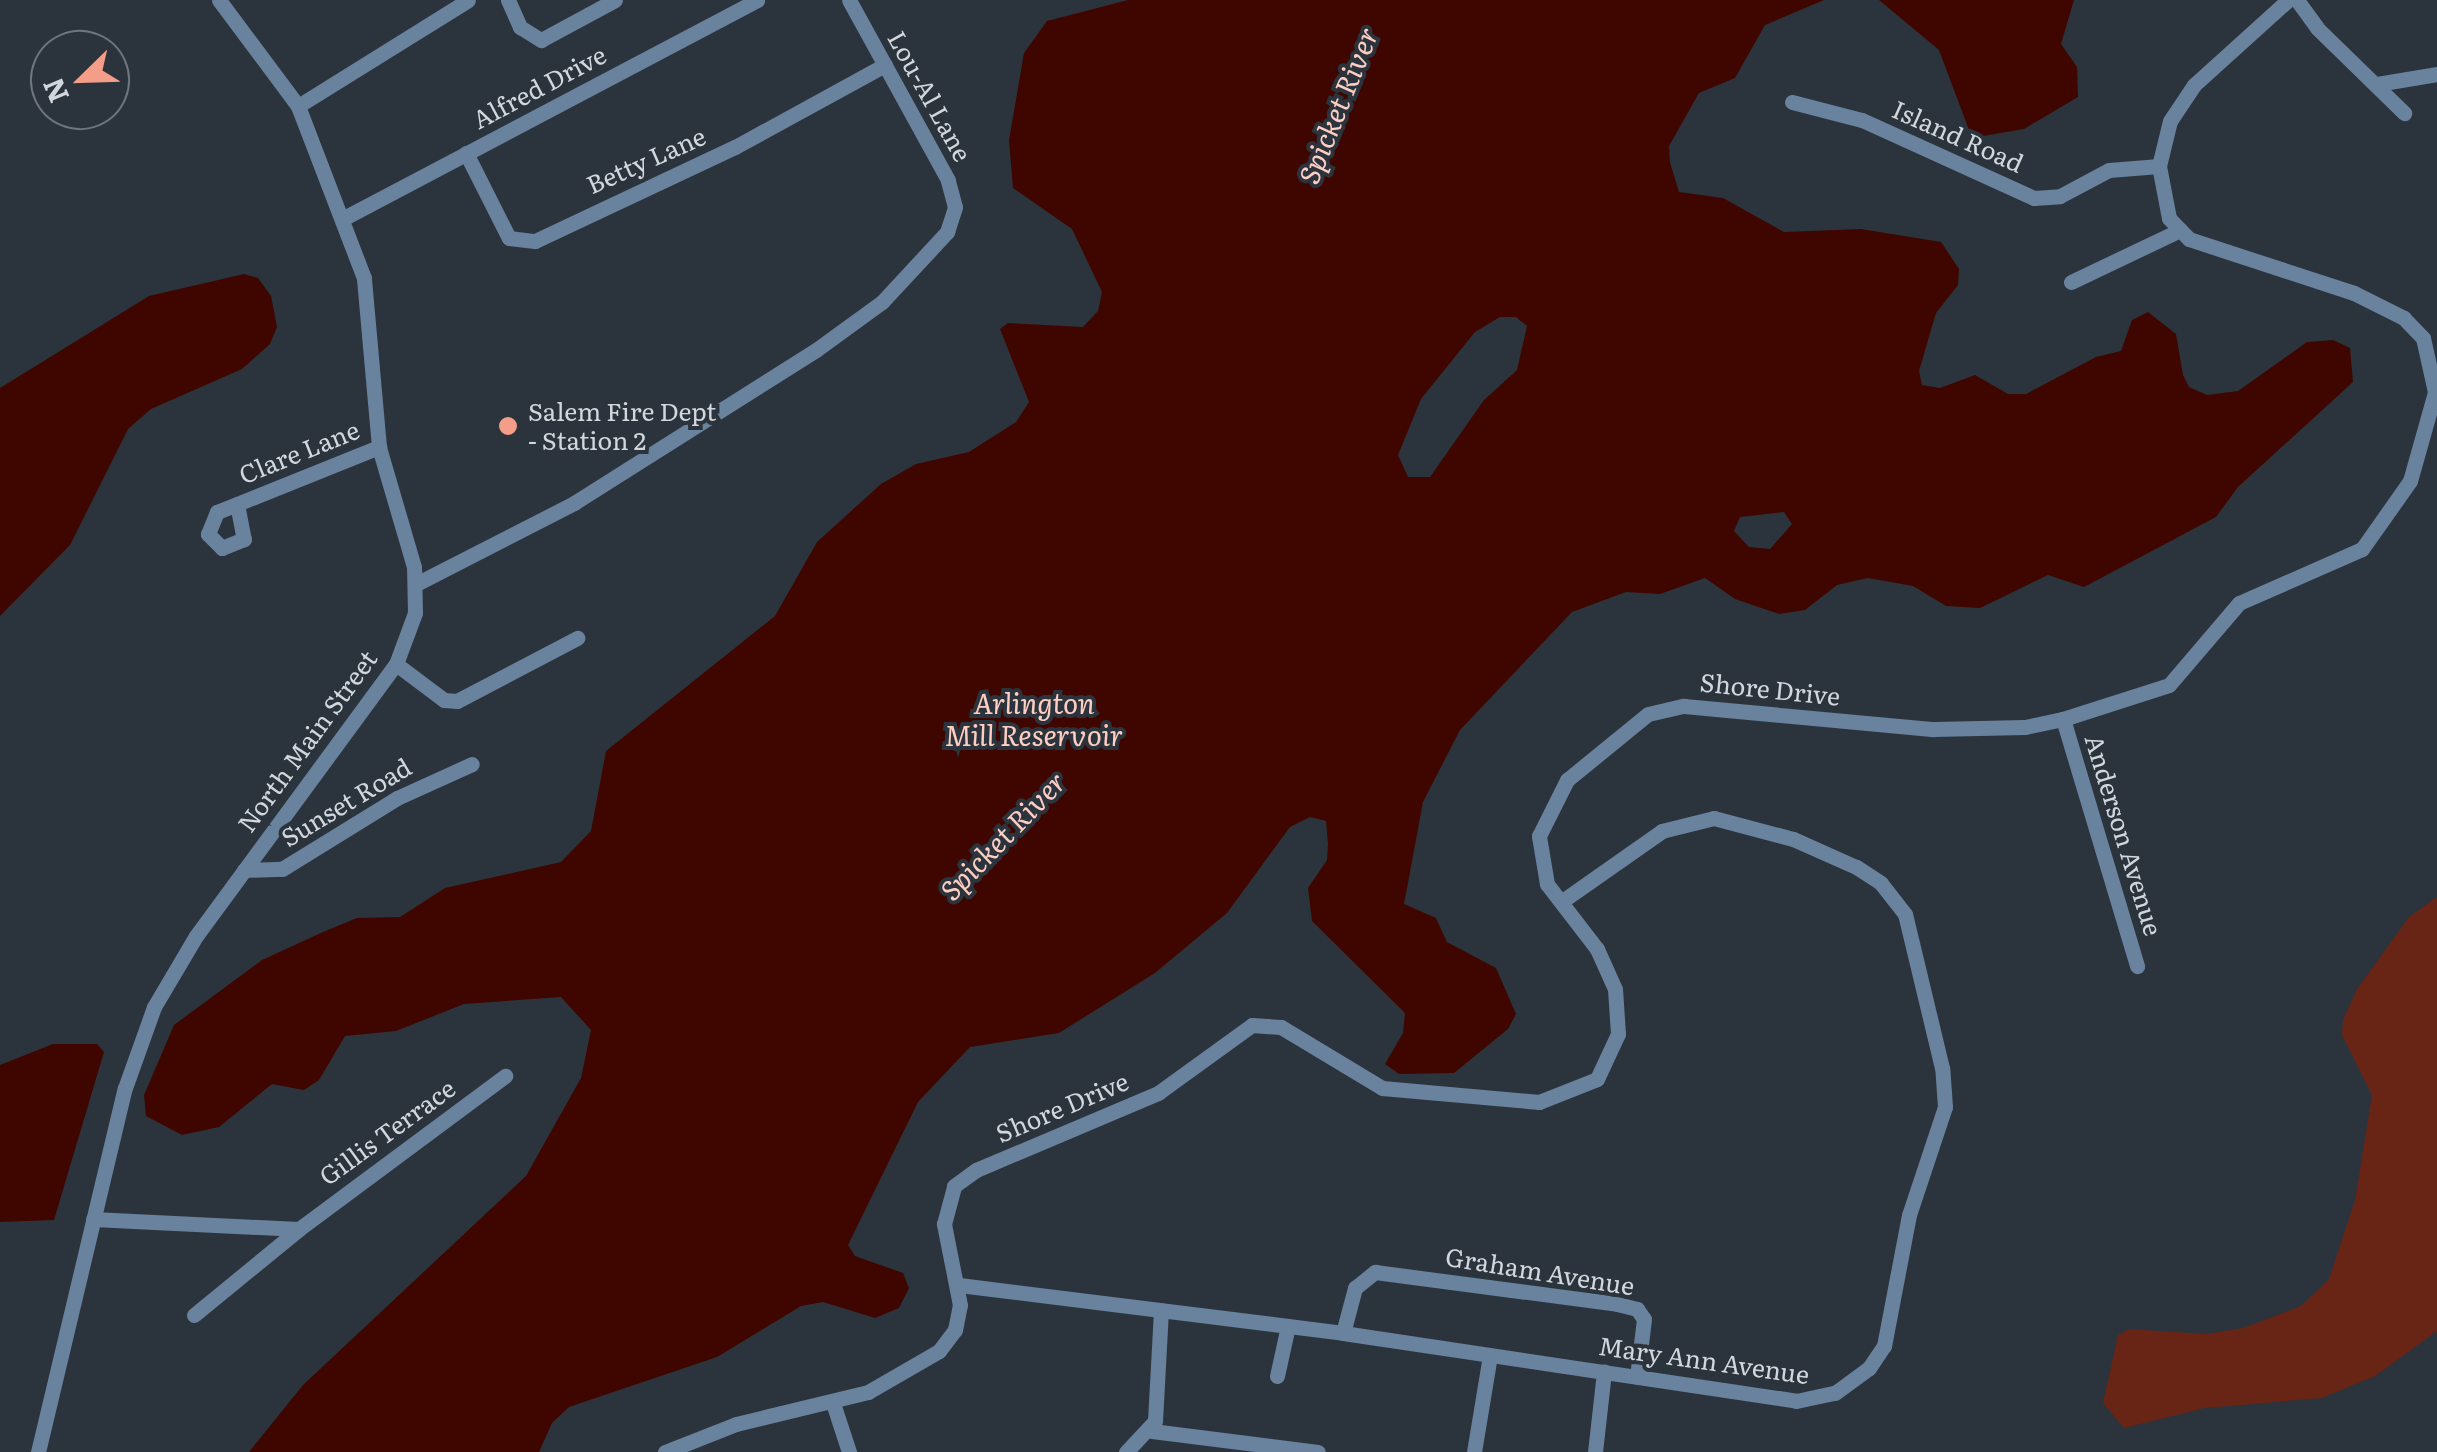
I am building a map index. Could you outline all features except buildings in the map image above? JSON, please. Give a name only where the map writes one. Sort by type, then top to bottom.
[{"type":"street","points":[[298,106],[468,0]]},
{"type":"street","points":[[508,0],[520,27],[541,40],[615,0]]},
{"type":"street","name":"Alfred Drive","points":[[344,218],[757,0]]},
{"type":"street","points":[[2071,282],[2180,230],[2169,218],[2159,166],[2170,121],[2194,85],[2288,0]]},
{"type":"street","points":[[2297,0],[2317,28],[2404,113]]},
{"type":"street","name":"North Main Street","points":[[38,1452],[124,1088],[154,1007],[244,870],[396,664],[415,613],[416,584],[379,447],[372,320],[344,218],[298,106],[222,1]]},
{"type":"street","name":"Lou-Al Lane","points":[[416,584],[574,503],[827,342],[911,274],[953,220],[948,180],[884,65],[855,2]]},
{"type":"street","name":"Betty Lane","points":[[466,153],[510,238],[535,241],[735,148],[884,65]]},
{"type":"street","points":[[2377,84],[2437,74]]},
{"type":"street","name":"Island Road","points":[[1792,102],[1862,120],[2034,198],[2060,196],[2109,170],[2159,166]]},
{"type":"street","name":"Shore Drive","points":[[665,1452],[736,1424],[833,1403],[906,1375],[939,1351],[955,1330],[959,1285],[944,1210],[964,1176],[1158,1092],[1252,1025],[1281,1027],[1382,1088],[1522,1102],[1591,1083],[1612,1056],[1618,1004],[1604,962],[1561,902],[1538,858],[1549,808],[1595,751],[1660,709],[1934,729],[2025,727],[2063,719],[2169,685],[2239,603],[2362,549],[2410,481],[2434,392],[2423,338],[2404,318],[2354,292],[2214,251],[2180,230]]},
{"type":"street","name":"Clare Lane","points":[[238,504],[379,447]]},
{"type":"street","points":[[396,664],[444,700],[457,701],[577,638]]},
{"type":"street","name":"Anderson Avenue","points":[[2063,719],[2137,966]]},
{"type":"street","name":"Sunset Road","points":[[244,870],[282,869],[397,798],[472,764]]},
{"type":"street","name":"Mary Ann Avenue","points":[[959,1285],[1344,1333],[1812,1402],[1869,1368],[1888,1333],[1909,1216],[1942,1118],[1944,1080],[1905,914],[1881,883],[1814,847],[1735,822],[1686,820],[1636,846],[1561,902]]},
{"type":"street","name":"Gillis Terrace","points":[[194,1315],[299,1228],[505,1076]]},
{"type":"street","points":[[93,1219],[299,1228]]},
{"type":"street","name":"Graham Avenue","points":[[1344,1333],[1353,1293],[1366,1275],[1389,1272],[1638,1309],[1644,1327],[1638,1377]]},
{"type":"street","points":[[1152,1432],[1160,1310]]},
{"type":"street","points":[[1277,1376],[1288,1326]]},
{"type":"street","points":[[1474,1452],[1490,1355]]},
{"type":"street","points":[[1595,1452],[1604,1372]]},
{"type":"street","points":[[833,1403],[850,1452]]},
{"type":"street","points":[[1126,1452],[1152,1432],[1318,1452]]},
{"type":"shaded area","points":[[2437,897],[2437,1331],[2375,1376],[2322,1398],[2205,1408],[2124,1428],[2103,1403],[2118,1335],[2129,1329],[2206,1334],[2243,1328],[2301,1306],[2329,1279],[2355,1200],[2372,1095],[2342,1035],[2343,1020],[2357,989],[2409,917]]},
{"type":"water","name":"Arlington Mill Reservoir","points":[[1128,0],[1824,0],[1765,25],[1735,78],[1699,93],[1669,146],[1670,162],[1679,192],[1723,198],[1784,232],[1861,229],[1941,242],[1959,269],[1958,285],[1936,313],[1919,371],[1922,385],[1940,388],[1975,375],[2008,394],[2026,394],[2096,357],[2121,351],[2132,320],[2148,312],[2176,334],[2189,387],[2207,395],[2238,391],[2307,342],[2333,340],[2350,348],[2353,382],[2238,487],[2216,517],[2084,587],[2048,575],[1980,608],[1946,606],[1913,586],[1868,578],[1837,585],[1805,610],[1779,614],[1735,599],[1705,578],[1660,594],[1626,592],[1572,612],[1460,730],[1423,802],[1404,904],[1436,918],[1447,942],[1496,968],[1516,1014],[1508,1029],[1454,1073],[1399,1074],[1385,1064],[1403,1033],[1405,1013],[1312,921],[1308,888],[1327,860],[1328,844],[1326,821],[1310,817],[1290,827],[1227,913],[1155,973],[1059,1033],[970,1047],[918,1102],[848,1245],[855,1256],[903,1273],[909,1288],[899,1308],[875,1318],[823,1302],[801,1306],[717,1357],[569,1407],[552,1423],[539,1452],[249,1452],[303,1385],[526,1176],[581,1078],[591,1030],[561,997],[464,1004],[396,1031],[345,1036],[319,1080],[304,1090],[272,1084],[219,1127],[182,1135],[146,1116],[144,1095],[174,1025],[262,960],[323,932],[357,918],[400,917],[445,888],[561,862],[591,831],[606,751],[775,616],[817,542],[881,484],[916,464],[969,452],[1016,422],[1029,402],[1000,329],[1008,323],[1083,327],[1098,311],[1102,292],[1072,229],[1013,188],[1009,140],[1024,53],[1047,21]],"holes":[[[1500,317],[1516,317],[1527,326],[1517,370],[1484,400],[1430,477],[1408,477],[1398,455],[1421,399],[1475,332]],[[1784,512],[1792,524],[1770,549],[1749,547],[1734,531],[1740,517]]]},
{"type":"water","points":[[1879,0],[2074,0],[2061,44],[2077,67],[2078,97],[2024,129],[1972,138],[1939,50]]},
{"type":"water","points":[[244,274],[258,278],[271,296],[277,327],[270,344],[242,369],[151,409],[128,429],[70,545],[0,616],[0,388],[149,296]]},
{"type":"water","points":[[53,1044],[97,1044],[104,1052],[54,1220],[0,1222],[0,1065]]},
{"type":"place","name":"Salem Fire Dept - Station 2","points":[[508,426]]},
{"type":"water label","name":"Spicket River","points":[[1337,105]]},
{"type":"water label","name":"Spicket River","points":[[1002,835]]}]
